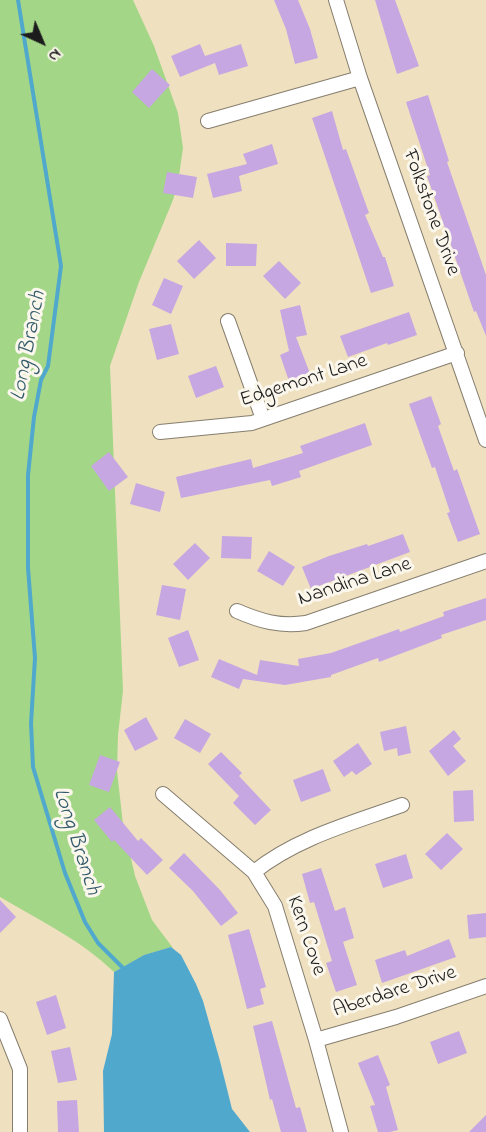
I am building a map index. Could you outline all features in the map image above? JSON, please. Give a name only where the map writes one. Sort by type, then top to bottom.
[{"type":"street","name":"Folkstone Drive","points":[[336,0],[360,78],[486,440]]},
{"type":"street","points":[[208,121],[360,78]]},
{"type":"street","points":[[228,321],[263,419]]},
{"type":"street","name":"Edgemont Lane","points":[[160,432],[241,425],[457,353]]},
{"type":"street","name":"Nandina Lane","points":[[237,610],[262,622],[295,625],[306,623],[486,561]]},
{"type":"street","name":"Kern Cove","points":[[163,794],[254,872],[275,906],[341,1132]]},
{"type":"street","points":[[254,872],[281,852],[402,805]]},
{"type":"street","name":"Aberdare Drive","points":[[316,1040],[396,1017],[486,986]]},
{"type":"street","points":[[0,1018],[20,1069],[20,1132]]},
{"type":"green space","points":[[0,0],[133,0],[154,46],[178,113],[183,148],[173,200],[139,282],[110,366],[123,691],[117,771],[123,824],[135,876],[152,920],[173,948],[145,955],[114,972],[74,940],[0,897]]},
{"type":"water","points":[[171,947],[181,955],[196,984],[203,1001],[232,1109],[250,1132],[104,1132],[103,1071],[112,1034],[114,972],[144,955]]},
{"type":"building","points":[[274,0],[298,0],[310,29],[318,58],[295,64],[286,29]]},
{"type":"building","points":[[375,0],[395,0],[419,66],[397,74]]},
{"type":"building","points":[[200,44],[205,56],[241,44],[248,66],[219,75],[215,63],[180,77],[171,56]]},
{"type":"building","points":[[152,69],[170,85],[149,108],[132,92]]},
{"type":"building","points":[[428,95],[449,161],[447,162],[486,275],[486,336],[476,311],[474,312],[427,176],[430,175],[406,102]]},
{"type":"building","points":[[332,111],[343,150],[346,149],[369,213],[365,215],[383,257],[385,257],[394,286],[371,293],[312,118]]},
{"type":"building","points":[[272,144],[278,164],[239,176],[242,191],[213,198],[207,174],[247,164],[243,154]]},
{"type":"building","points":[[167,172],[197,177],[193,198],[163,193]]},
{"type":"building","points":[[199,240],[216,258],[194,279],[177,261]]},
{"type":"building","points":[[226,243],[257,244],[256,266],[226,266]]},
{"type":"building","points":[[279,261],[301,283],[285,299],[263,276]]},
{"type":"building","points":[[164,278],[183,286],[171,314],[152,305]]},
{"type":"building","points":[[300,305],[307,335],[296,337],[311,376],[290,384],[280,355],[289,351],[280,310]]},
{"type":"building","points":[[409,312],[417,335],[348,357],[340,336]]},
{"type":"building","points":[[171,324],[179,354],[157,360],[149,329]]},
{"type":"building","points":[[216,366],[224,387],[196,398],[188,376]]},
{"type":"building","points":[[431,396],[441,424],[438,426],[454,471],[457,469],[480,534],[458,542],[447,513],[450,512],[435,467],[432,468],[409,404]]},
{"type":"building","points":[[365,423],[372,445],[299,471],[301,477],[272,486],[270,480],[181,498],[176,477],[251,459],[253,468],[303,453],[300,446]]},
{"type":"building","points":[[109,452],[128,477],[109,491],[91,466]]},
{"type":"building","points":[[136,483],[165,492],[160,512],[130,504]]},
{"type":"building","points":[[403,534],[410,552],[311,589],[302,567],[329,556]]},
{"type":"building","points":[[222,536],[252,537],[251,559],[221,558]]},
{"type":"building","points":[[195,543],[210,558],[188,580],[173,564]]},
{"type":"building","points":[[269,551],[295,567],[283,586],[257,571]]},
{"type":"building","points":[[162,585],[186,589],[180,620],[156,615]]},
{"type":"building","points":[[486,598],[486,620],[441,635],[442,638],[379,662],[378,658],[331,675],[331,677],[285,685],[243,679],[239,689],[211,677],[219,659],[257,675],[260,660],[299,666],[298,659],[331,653],[399,629],[400,632],[444,616],[443,612]]},
{"type":"building","points":[[188,630],[199,660],[179,667],[168,638]]},
{"type":"building","points":[[146,717],[158,739],[135,751],[124,730]]},
{"type":"building","points":[[185,719],[211,734],[200,753],[174,738]]},
{"type":"building","points":[[406,726],[411,753],[398,756],[397,748],[384,751],[380,732]]},
{"type":"building","points":[[454,730],[461,739],[453,746],[466,761],[448,776],[429,751]]},
{"type":"building","points":[[358,743],[372,764],[356,775],[352,771],[344,777],[333,761]]},
{"type":"building","points":[[221,752],[242,773],[239,776],[271,810],[255,825],[233,803],[239,796],[208,764]]},
{"type":"building","points":[[100,755],[120,762],[109,792],[89,785]]},
{"type":"building","points":[[323,769],[331,791],[301,802],[293,780]]},
{"type":"building","points":[[473,790],[474,821],[454,822],[453,791]]},
{"type":"building","points":[[110,807],[138,841],[141,838],[163,860],[147,875],[114,840],[112,842],[94,820]]},
{"type":"building","points":[[447,833],[463,849],[441,870],[425,854]]},
{"type":"building","points":[[184,853],[220,890],[238,913],[221,926],[193,891],[169,868]]},
{"type":"building","points":[[406,854],[413,878],[383,888],[375,864]]},
{"type":"building","points":[[321,868],[335,911],[345,907],[354,938],[343,942],[357,985],[336,992],[326,963],[332,961],[314,902],[310,903],[302,874]]},
{"type":"building","points":[[0,900],[16,917],[0,933]]},
{"type":"building","points":[[486,913],[486,937],[469,939],[467,915]]},
{"type":"building","points":[[249,929],[266,987],[260,989],[264,1004],[247,1009],[228,935]]},
{"type":"building","points":[[449,939],[456,957],[382,983],[375,960],[405,950],[407,956]]},
{"type":"building","points":[[56,995],[66,1028],[47,1035],[36,1002]]},
{"type":"building","points":[[272,1021],[296,1108],[300,1107],[307,1132],[281,1132],[272,1099],[270,1100],[253,1026]]},
{"type":"building","points":[[459,1031],[467,1053],[438,1064],[430,1042]]},
{"type":"building","points":[[70,1047],[77,1080],[58,1083],[51,1051]]},
{"type":"building","points":[[378,1055],[390,1085],[386,1087],[398,1130],[390,1132],[378,1132],[370,1106],[375,1105],[358,1063]]},
{"type":"building","points":[[77,1100],[79,1132],[58,1132],[57,1101]]},
{"type":"building","points":[[486,1115],[486,1132],[469,1132]]},
{"type":"waterway","name":"Long Branch","points":[[18,0],[61,266],[48,366],[41,380],[34,417],[28,475],[28,568],[35,658],[31,723],[33,767],[65,873],[85,922],[98,943],[123,968]]}]
